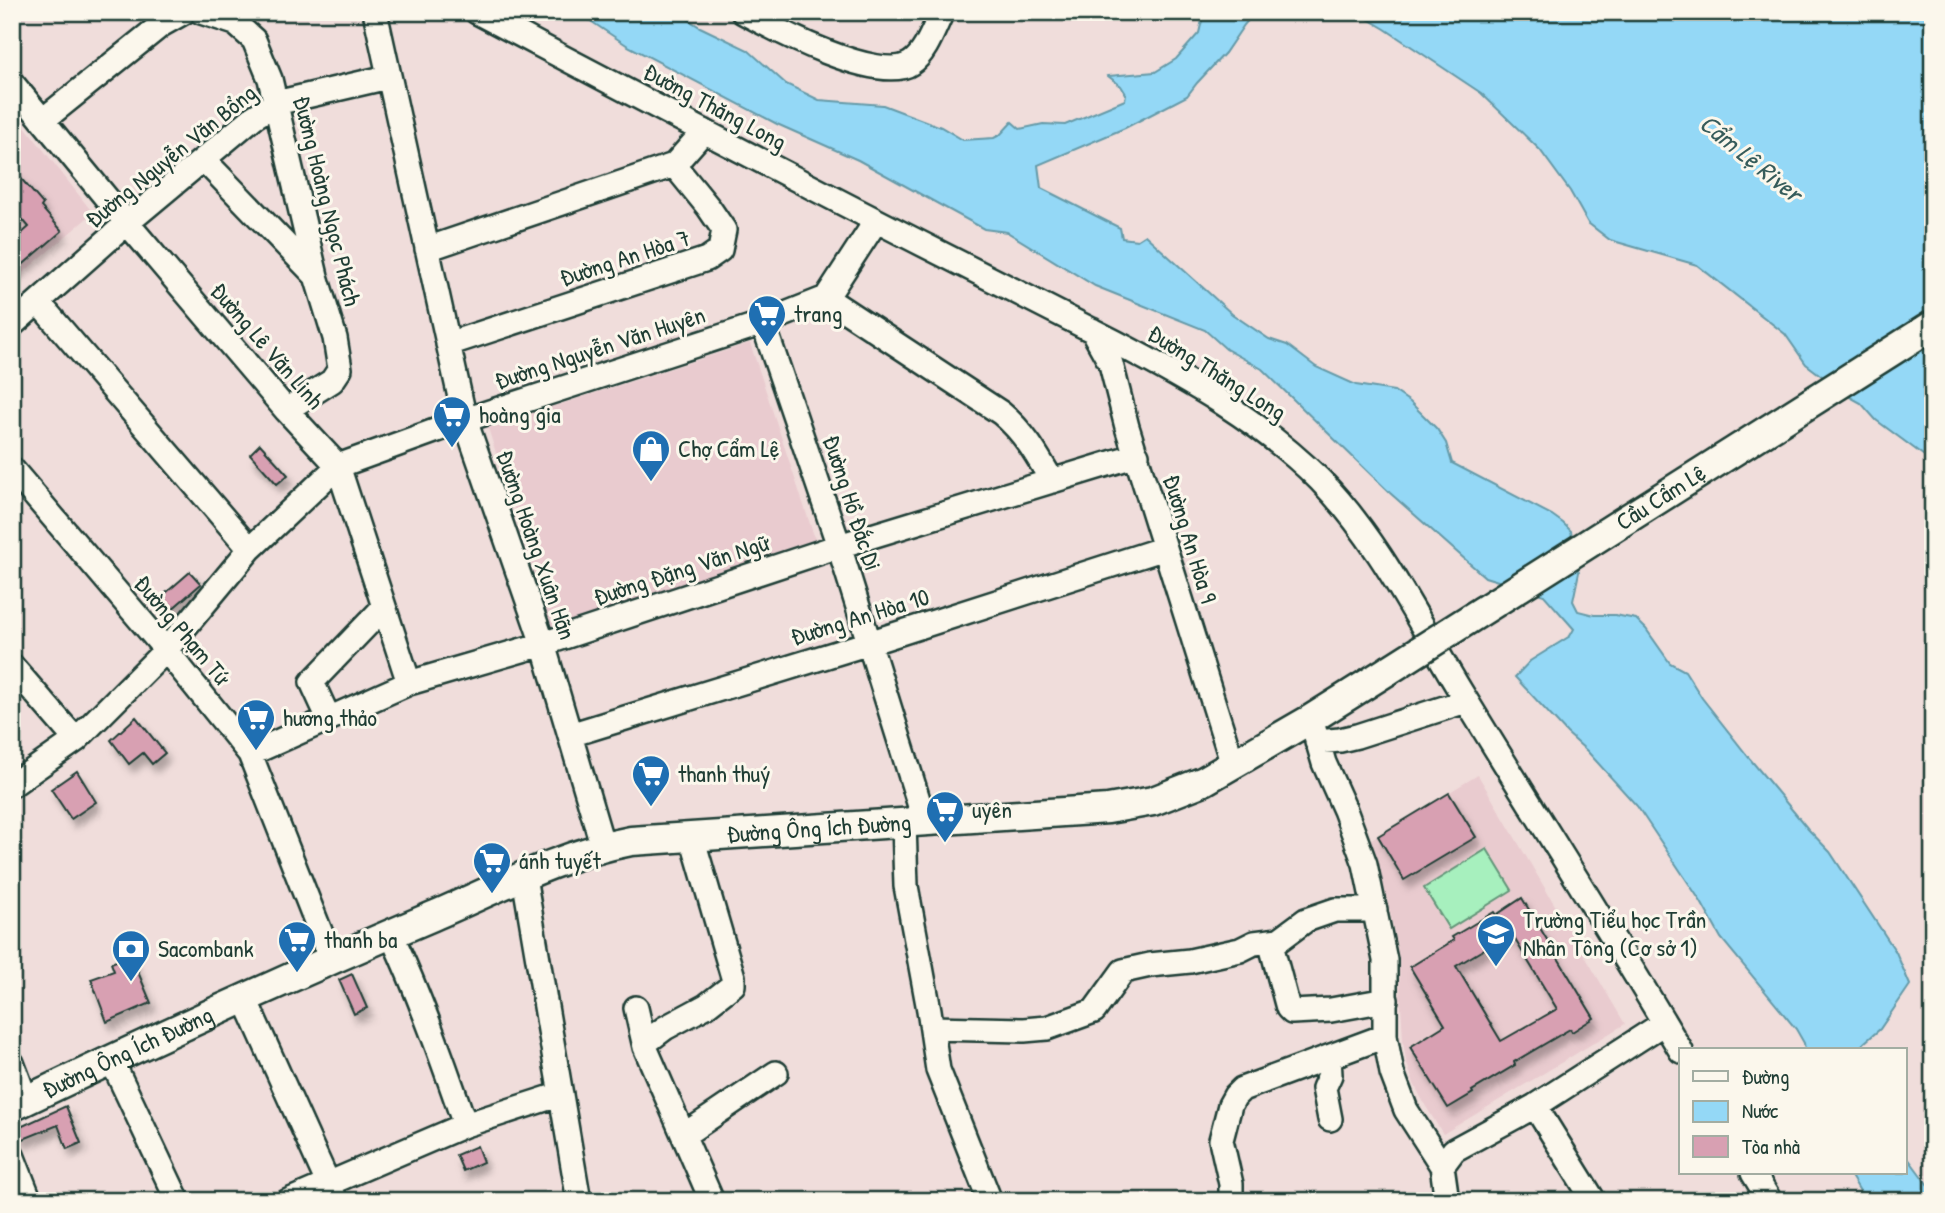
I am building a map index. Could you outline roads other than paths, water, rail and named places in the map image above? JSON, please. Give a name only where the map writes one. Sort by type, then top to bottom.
[{"type":"main road","name":"Cầu Cẩm Lệ","points":[[1389,670],[1933,325]]},
{"type":"main road","name":"Đường Ông Ích Đường","points":[[19,1104],[331,959],[568,858],[603,846],[631,841],[1108,809],[1153,801],[1314,731],[1389,670]]},
{"type":"street","points":[[43,120],[160,25],[184,12]]},
{"type":"street","name":"Đường Hoàng Ngọc Phách","points":[[201,12],[235,23],[254,40],[270,79],[316,276],[335,338],[340,369],[332,381],[286,410]]},
{"type":"street","name":"Đường Hoàng Xuân Hãn","points":[[375,12],[465,420],[543,644],[603,846]]},
{"type":"street","name":"Đường Thăng Long","points":[[477,12],[876,221],[1161,366],[1216,398],[1286,448],[1322,482],[1371,543],[1394,577],[1466,701],[1679,1048]]},
{"type":"street","points":[[743,12],[830,54],[888,68],[905,67],[917,58],[942,12]]},
{"type":"street","name":"Đường Nguyễn Văn Bổng","points":[[12,325],[127,223],[254,117],[276,103],[388,77]]},
{"type":"street","name":"Đường Lê Văn Linh","points":[[12,83],[286,410],[338,466],[409,683]]},
{"type":"street","points":[[427,250],[674,165],[705,131]]},
{"type":"street","points":[[204,160],[316,276]]},
{"type":"street","name":"Đường An Hòa 7","points":[[448,344],[707,259],[720,250],[724,230],[674,165]]},
{"type":"street","points":[[876,221],[826,299],[1001,412],[1017,426],[1052,481]]},
{"type":"street","name":"Đường Nguyễn Văn Huyên","points":[[12,785],[76,740],[166,650],[250,549],[338,466],[465,420],[763,323],[826,299]]},
{"type":"street","points":[[38,302],[250,549]]},
{"type":"street","name":"Đường Hồ Đắc Di","points":[[763,323],[869,643],[914,822],[906,886],[938,1070],[990,1201]]},
{"type":"street","name":"Đường An Hòa 9","points":[[1092,330],[1111,364],[1127,428],[1233,765]]},
{"type":"street","name":"Đường Đặng Văn Ngữ","points":[[250,754],[409,683],[543,644],[839,546],[1137,455]]},
{"type":"street","name":"Đường Phạm Tứ","points":[[12,469],[166,650],[250,754],[331,959]]},
{"type":"street","name":"Đường An Hòa 10","points":[[570,735],[1165,548]]},
{"type":"street","points":[[329,719],[312,682],[384,607]]},
{"type":"street","points":[[12,666],[76,740]]},
{"type":"street","points":[[1314,731],[1340,740],[1466,701]]},
{"type":"street","points":[[1314,731],[1324,763],[1365,864],[1385,960],[1385,1036],[1392,1073],[1406,1110],[1442,1166],[1447,1201]]},
{"type":"street","points":[[645,1042],[706,1006],[731,988],[733,981],[692,837]]},
{"type":"street","points":[[524,877],[579,1201]]},
{"type":"street","points":[[932,1027],[1013,1030],[1047,1028],[1094,1011],[1123,971],[1190,961],[1240,950],[1254,943],[1279,940],[1306,920],[1335,910],[1375,910]]},
{"type":"street","points":[[391,934],[443,1059],[465,1125]]},
{"type":"street","points":[[1270,941],[1288,1008],[1292,1012],[1331,1010],[1386,1000]]},
{"type":"street","name":"Đường Ông Ích Đường","points":[[245,999],[332,1192]]},
{"type":"street","points":[[636,1008],[645,1047],[712,1201]]},
{"type":"street","points":[[1442,1166],[1454,1150],[1535,1106],[1664,1023]]},
{"type":"street","points":[[1231,1201],[1231,1184],[1221,1140],[1235,1096],[1242,1090],[1385,1036]]},
{"type":"street","points":[[1329,1057],[1330,1075],[1324,1088],[1329,1119]]},
{"type":"street","points":[[111,1059],[178,1201]]},
{"type":"street","points":[[12,1063],[19,1104]]},
{"type":"street","points":[[684,1135],[776,1073]]},
{"type":"street","points":[[288,1201],[332,1192],[465,1125],[561,1094]]},
{"type":"street","points":[[1535,1106],[1594,1201]]},
{"type":"street","points":[[12,1155],[30,1201]]},
{"type":"street","points":[[1754,1174],[1770,1201]]},
{"type":"water","points":[[575,12],[676,12],[748,50],[786,84],[819,100],[883,105],[941,127],[963,140],[994,138],[1012,122],[1020,129],[1043,124],[1065,125],[1125,100],[1126,94],[1121,86],[1108,76],[1155,72],[1176,59],[1199,33],[1204,12],[1255,12],[1225,53],[1187,96],[1125,128],[1038,165],[1041,188],[1120,228],[1122,238],[1137,240],[1145,235],[1232,314],[1269,339],[1287,345],[1316,367],[1356,385],[1394,391],[1410,402],[1437,429],[1446,443],[1452,463],[1552,515],[1571,531],[1579,572],[1573,601],[1578,611],[1636,619],[1646,629],[1670,663],[1685,671],[1702,698],[1750,759],[1830,852],[1896,952],[1910,985],[1880,1029],[1861,1048],[1805,1048],[1796,1029],[1721,938],[1701,902],[1637,806],[1515,677],[1530,661],[1570,636],[1574,629],[1544,595],[1485,577],[1390,493],[1262,369],[1226,349],[1205,330],[1095,286],[1007,232],[984,229],[858,160],[777,124],[628,46]]},
{"type":"water","name":"Cẩm Lệ River","points":[[1356,12],[1933,12],[1933,466],[1927,458],[1876,420],[1861,403],[1806,364],[1785,334],[1697,265],[1610,240],[1588,223],[1570,191],[1540,150],[1481,93]]},
{"type":"water","points":[[1906,1155],[1933,1192],[1933,1201],[1866,1201],[1850,1174],[1906,1174]]},
{"type":"place","name":"trang","points":[[767,348]]},
{"type":"place","name":"hoàng gia","points":[[452,449]]},
{"type":"place","name":"Chợ Cẩm Lệ","points":[[651,483]]},
{"type":"place","name":"hương thảo","points":[[256,752]]},
{"type":"place","name":"thanh thuý","points":[[651,808]]},
{"type":"place","name":"uyên","points":[[945,844]]},
{"type":"place","name":"ánh tuyết","points":[[492,895]]},
{"type":"place","name":"Trường Tiểu học Trần Nhân Tông (Cơ sở 1)","points":[[1496,968]]},
{"type":"place","name":"thanh ba","points":[[297,974]]},
{"type":"place","name":"Sacombank","points":[[131,983]]}]
